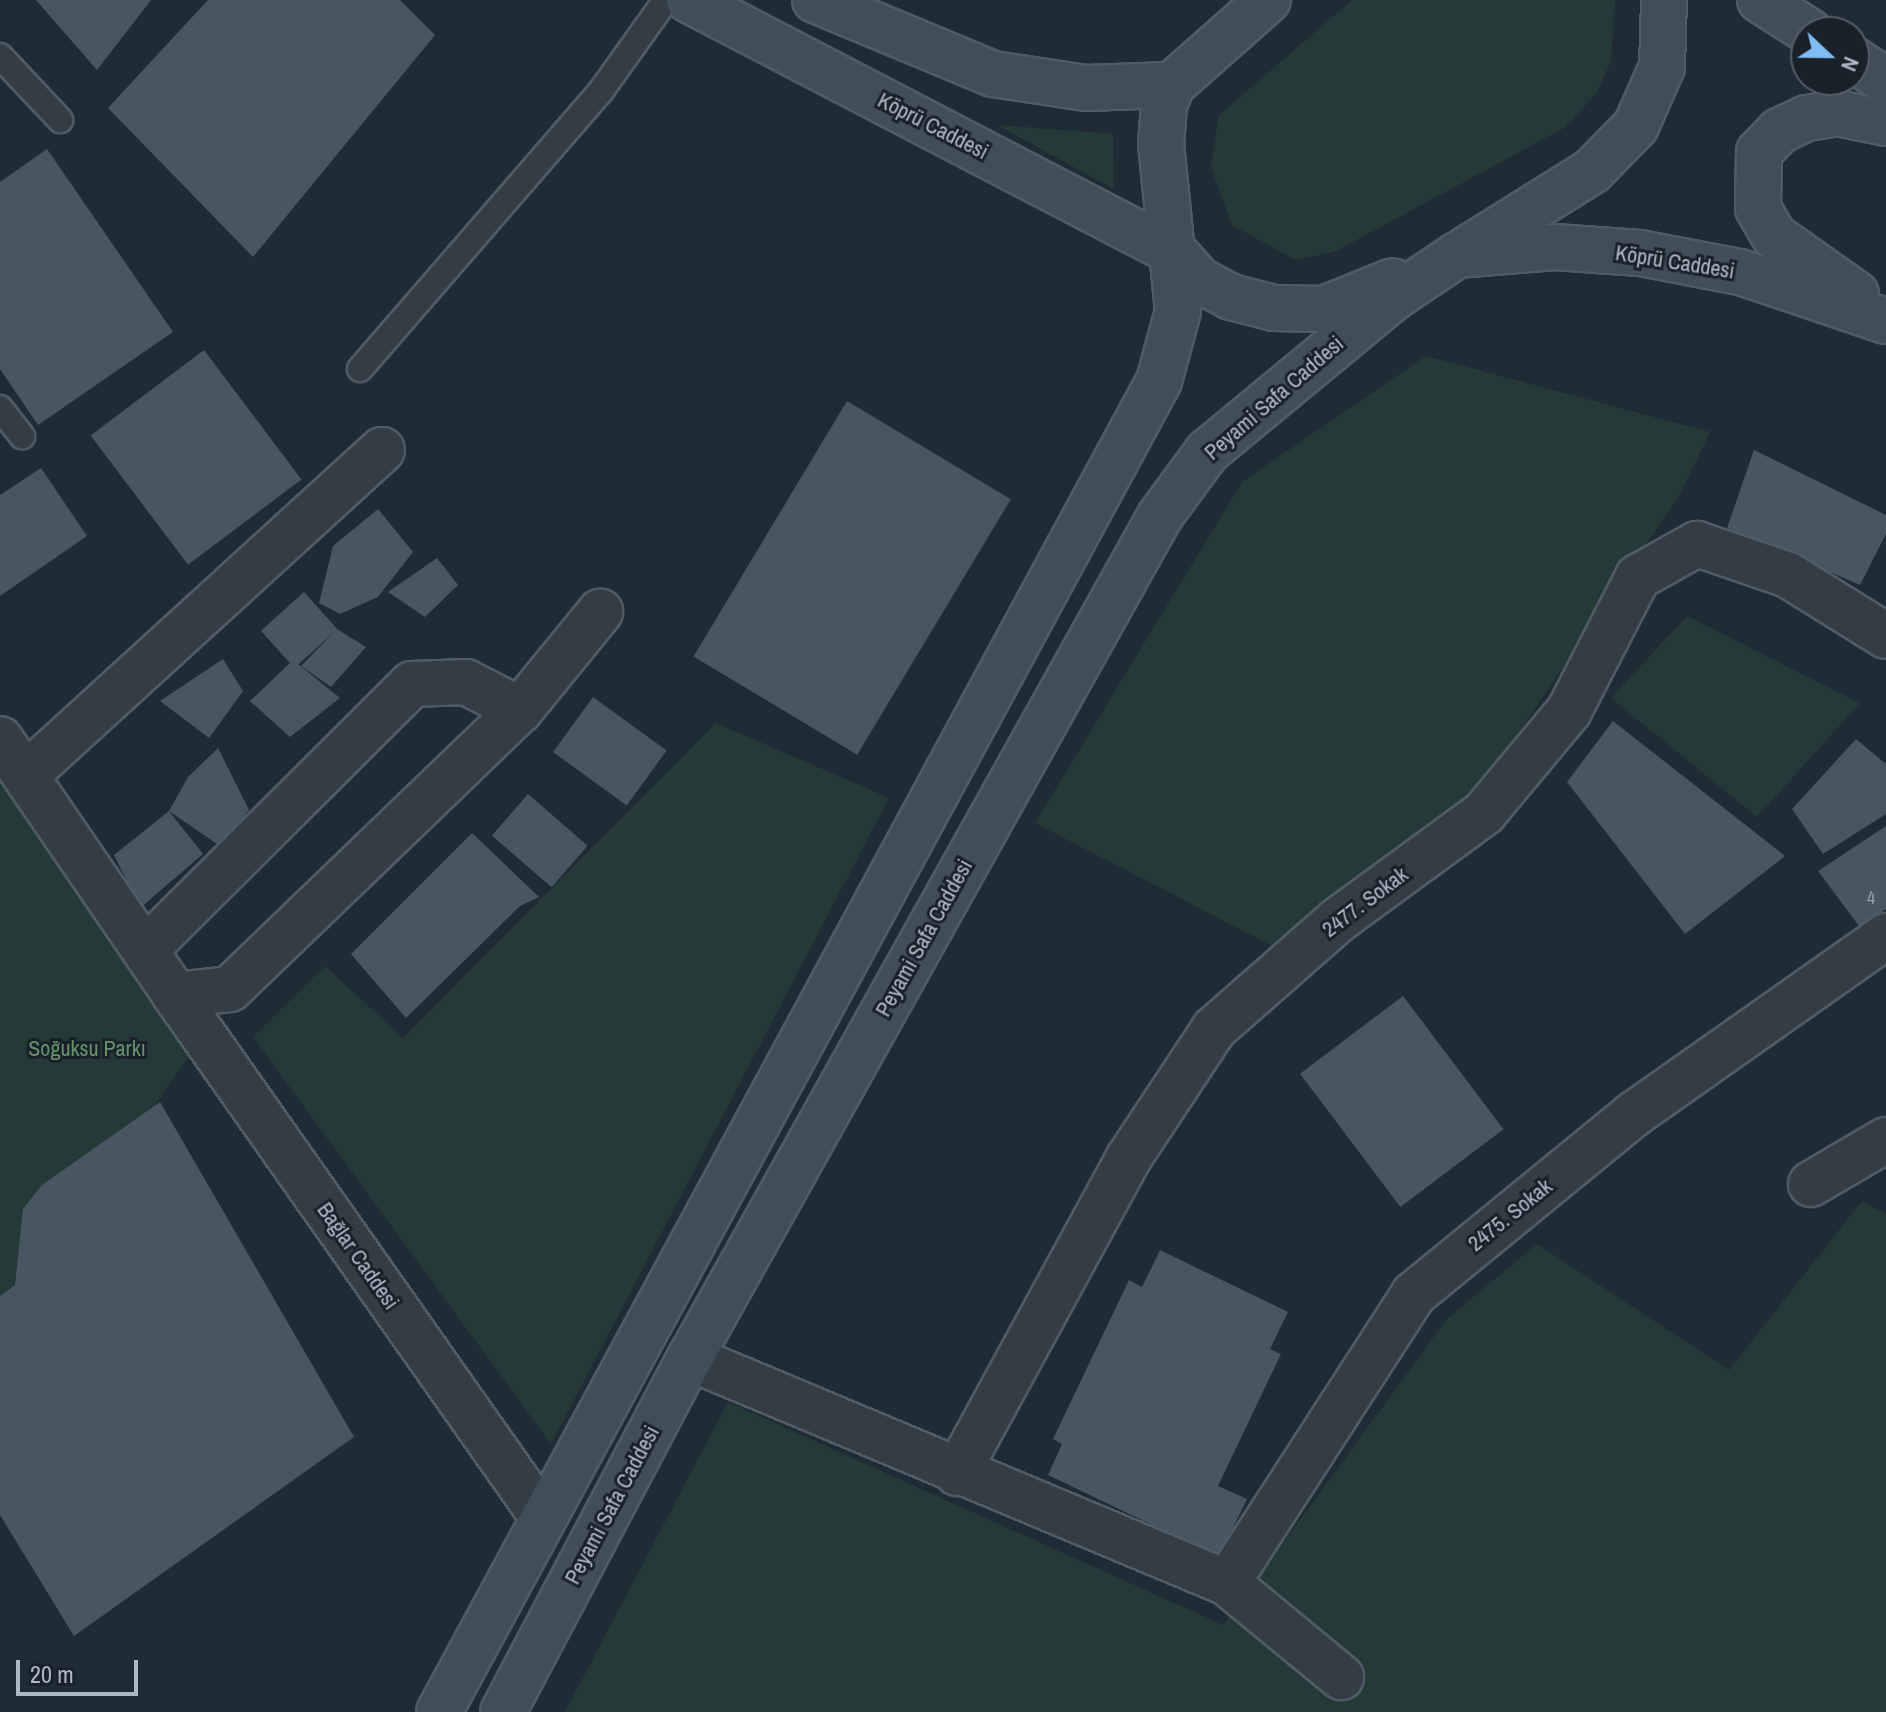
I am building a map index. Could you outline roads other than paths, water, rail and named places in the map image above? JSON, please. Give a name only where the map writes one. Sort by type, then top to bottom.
[{"type":"street","name":"Köprü Caddesi","points":[[689,0],[1175,253],[1199,280],[1231,297],[1274,308],[1324,309],[1457,255],[1555,247],[1640,253],[1740,272],[1886,321]]},
{"type":"street","points":[[815,0],[993,74],[1086,88],[1172,85]]},
{"type":"street","points":[[439,1712],[542,1516],[1159,381],[1178,311],[1175,253],[1161,145],[1172,85],[1268,0]]},
{"type":"street","points":[[1457,255],[1592,171],[1636,126],[1662,67],[1664,0]]},
{"type":"street","points":[[1760,0],[1790,19]]},
{"type":"street","points":[[1886,123],[1837,113],[1807,118],[1759,152],[1756,174],[1758,208],[1774,236],[1886,314]]},
{"type":"street","name":"Peyami Safa Caddesi","points":[[503,1712],[690,1358],[1160,516],[1207,452],[1393,298],[1457,255]]},
{"type":"street","points":[[26,775],[382,450]]},
{"type":"street","name":"2477. Sokak","points":[[957,1473],[1128,1159],[1214,1029],[1338,920],[1484,813],[1569,711],[1638,577],[1697,544],[1788,575],[1886,636]]},
{"type":"street","points":[[175,995],[230,989],[520,710],[600,612]]},
{"type":"street","points":[[146,949],[412,684],[466,682],[520,710]]},
{"type":"street","name":"Bağlar Caddesi","points":[[0,739],[175,995],[542,1516]]},
{"type":"street","name":"2475. Sokak","points":[[1227,1583],[1414,1294],[1634,1114],[1886,936]]},
{"type":"street","points":[[1811,1184],[1886,1140]]},
{"type":"street","points":[[690,1358],[957,1473],[1227,1583],[1341,1677]]},
{"type":"lane","points":[[360,369],[601,91],[666,0]]},
{"type":"lane","points":[[0,56],[60,120]]},
{"type":"lane","points":[[0,408],[22,436]]},
{"type":"park label","name":"Soğuksu Parkı","points":[[87,1049]]}]
